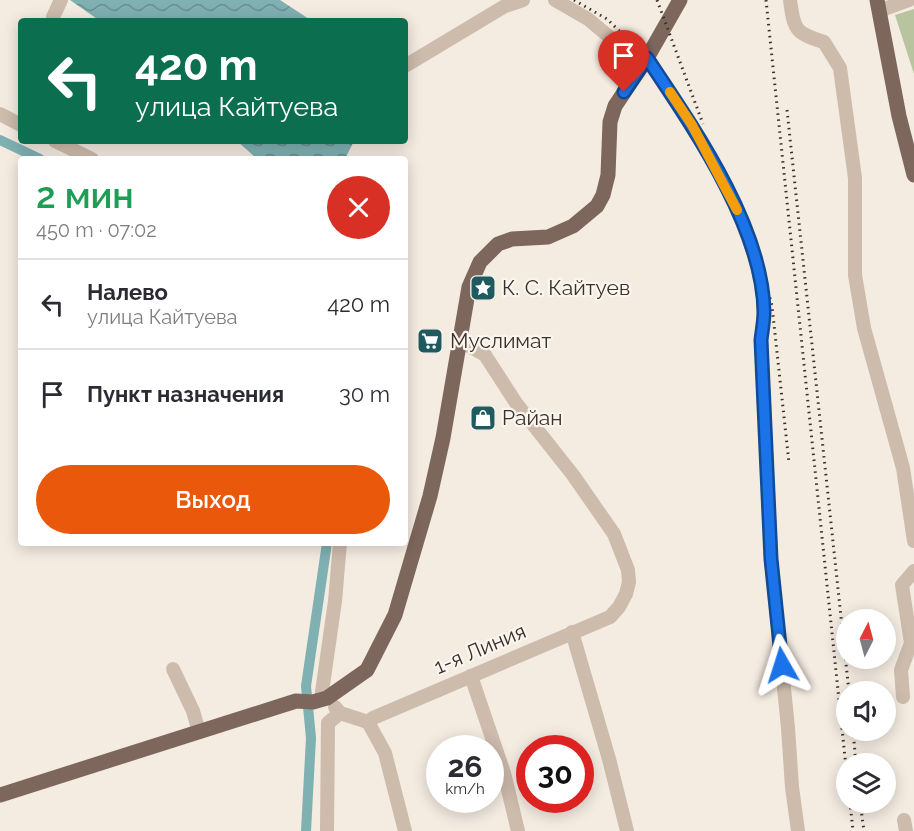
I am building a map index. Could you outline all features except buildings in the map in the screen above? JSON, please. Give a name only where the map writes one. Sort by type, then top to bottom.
[{"type":"main road","points":[[0,795],[296,701],[320,700],[367,670],[394,615],[430,496],[443,438],[469,287],[480,262],[498,244],[512,239],[548,237],[573,226],[597,206],[603,195],[608,175],[610,122],[615,106],[645,61],[680,0]]},
{"type":"main road","points":[[878,5],[899,116],[914,175]]},
{"type":"street","points":[[53,17],[62,0]]},
{"type":"street","points":[[408,64],[505,6],[523,0]]},
{"type":"street","points":[[555,0],[588,19],[645,61],[692,125],[735,205],[760,273],[764,313],[761,340],[771,559],[798,831]]},
{"type":"street","points":[[790,0],[793,24],[805,36],[824,42],[840,68],[855,178],[857,292],[864,328],[903,468],[914,542]]},
{"type":"street","points":[[878,5],[909,0]]},
{"type":"street","points":[[0,114],[18,123]]},
{"type":"street","points":[[61,144],[86,156]]},
{"type":"street","name":"1-я Линия","points":[[368,722],[610,617],[619,607],[629,582],[628,570],[614,534],[573,475],[516,403],[485,355],[460,341]]},
{"type":"street","points":[[340,546],[335,601],[320,700],[340,713],[368,722],[385,753],[405,831]]},
{"type":"street","points":[[903,697],[901,670],[911,643],[902,585],[914,571]]},
{"type":"street","points":[[572,632],[609,759],[627,831]]},
{"type":"street","points":[[173,669],[193,711],[199,732]]},
{"type":"street","points":[[471,676],[504,772],[518,831]]},
{"type":"street","points":[[327,831],[328,723],[340,713]]},
{"type":"green space","points":[[914,9],[914,74],[895,15]]},
{"type":"water","points":[[70,0],[280,0],[307,18],[96,18]]},
{"type":"water","points":[[240,144],[352,144],[346,156],[254,156]]},
{"type":"waterway","points":[[0,140],[34,156]]},
{"type":"waterway","points":[[306,831],[311,738],[306,686],[327,546]]},
{"type":"railway","points":[[574,0],[607,19],[647,58],[692,116],[739,204],[758,250],[772,306],[789,463]]},
{"type":"railway","points":[[657,0],[703,124]]},
{"type":"railway","points":[[766,0],[845,753]]},
{"type":"railway","points":[[787,110],[848,681]]},
{"type":"railway","points":[[854,741],[855,753]]},
{"type":"railway","points":[[851,813],[853,831]]},
{"type":"railway","points":[[862,813],[864,831]]},
{"type":"slow traffic","points":[[670,92],[692,125],[737,210]]},
{"type":"place","name":"К. С. Кайтуев","points":[[483,288]]},
{"type":"place","name":"Муслимат","points":[[430,341]]},
{"type":"place","name":"Райан","points":[[483,418]]},
{"type":"route","points":[[624,92],[647,58],[692,125],[735,205],[760,273],[764,313],[761,340],[771,559],[782,665]]}]
